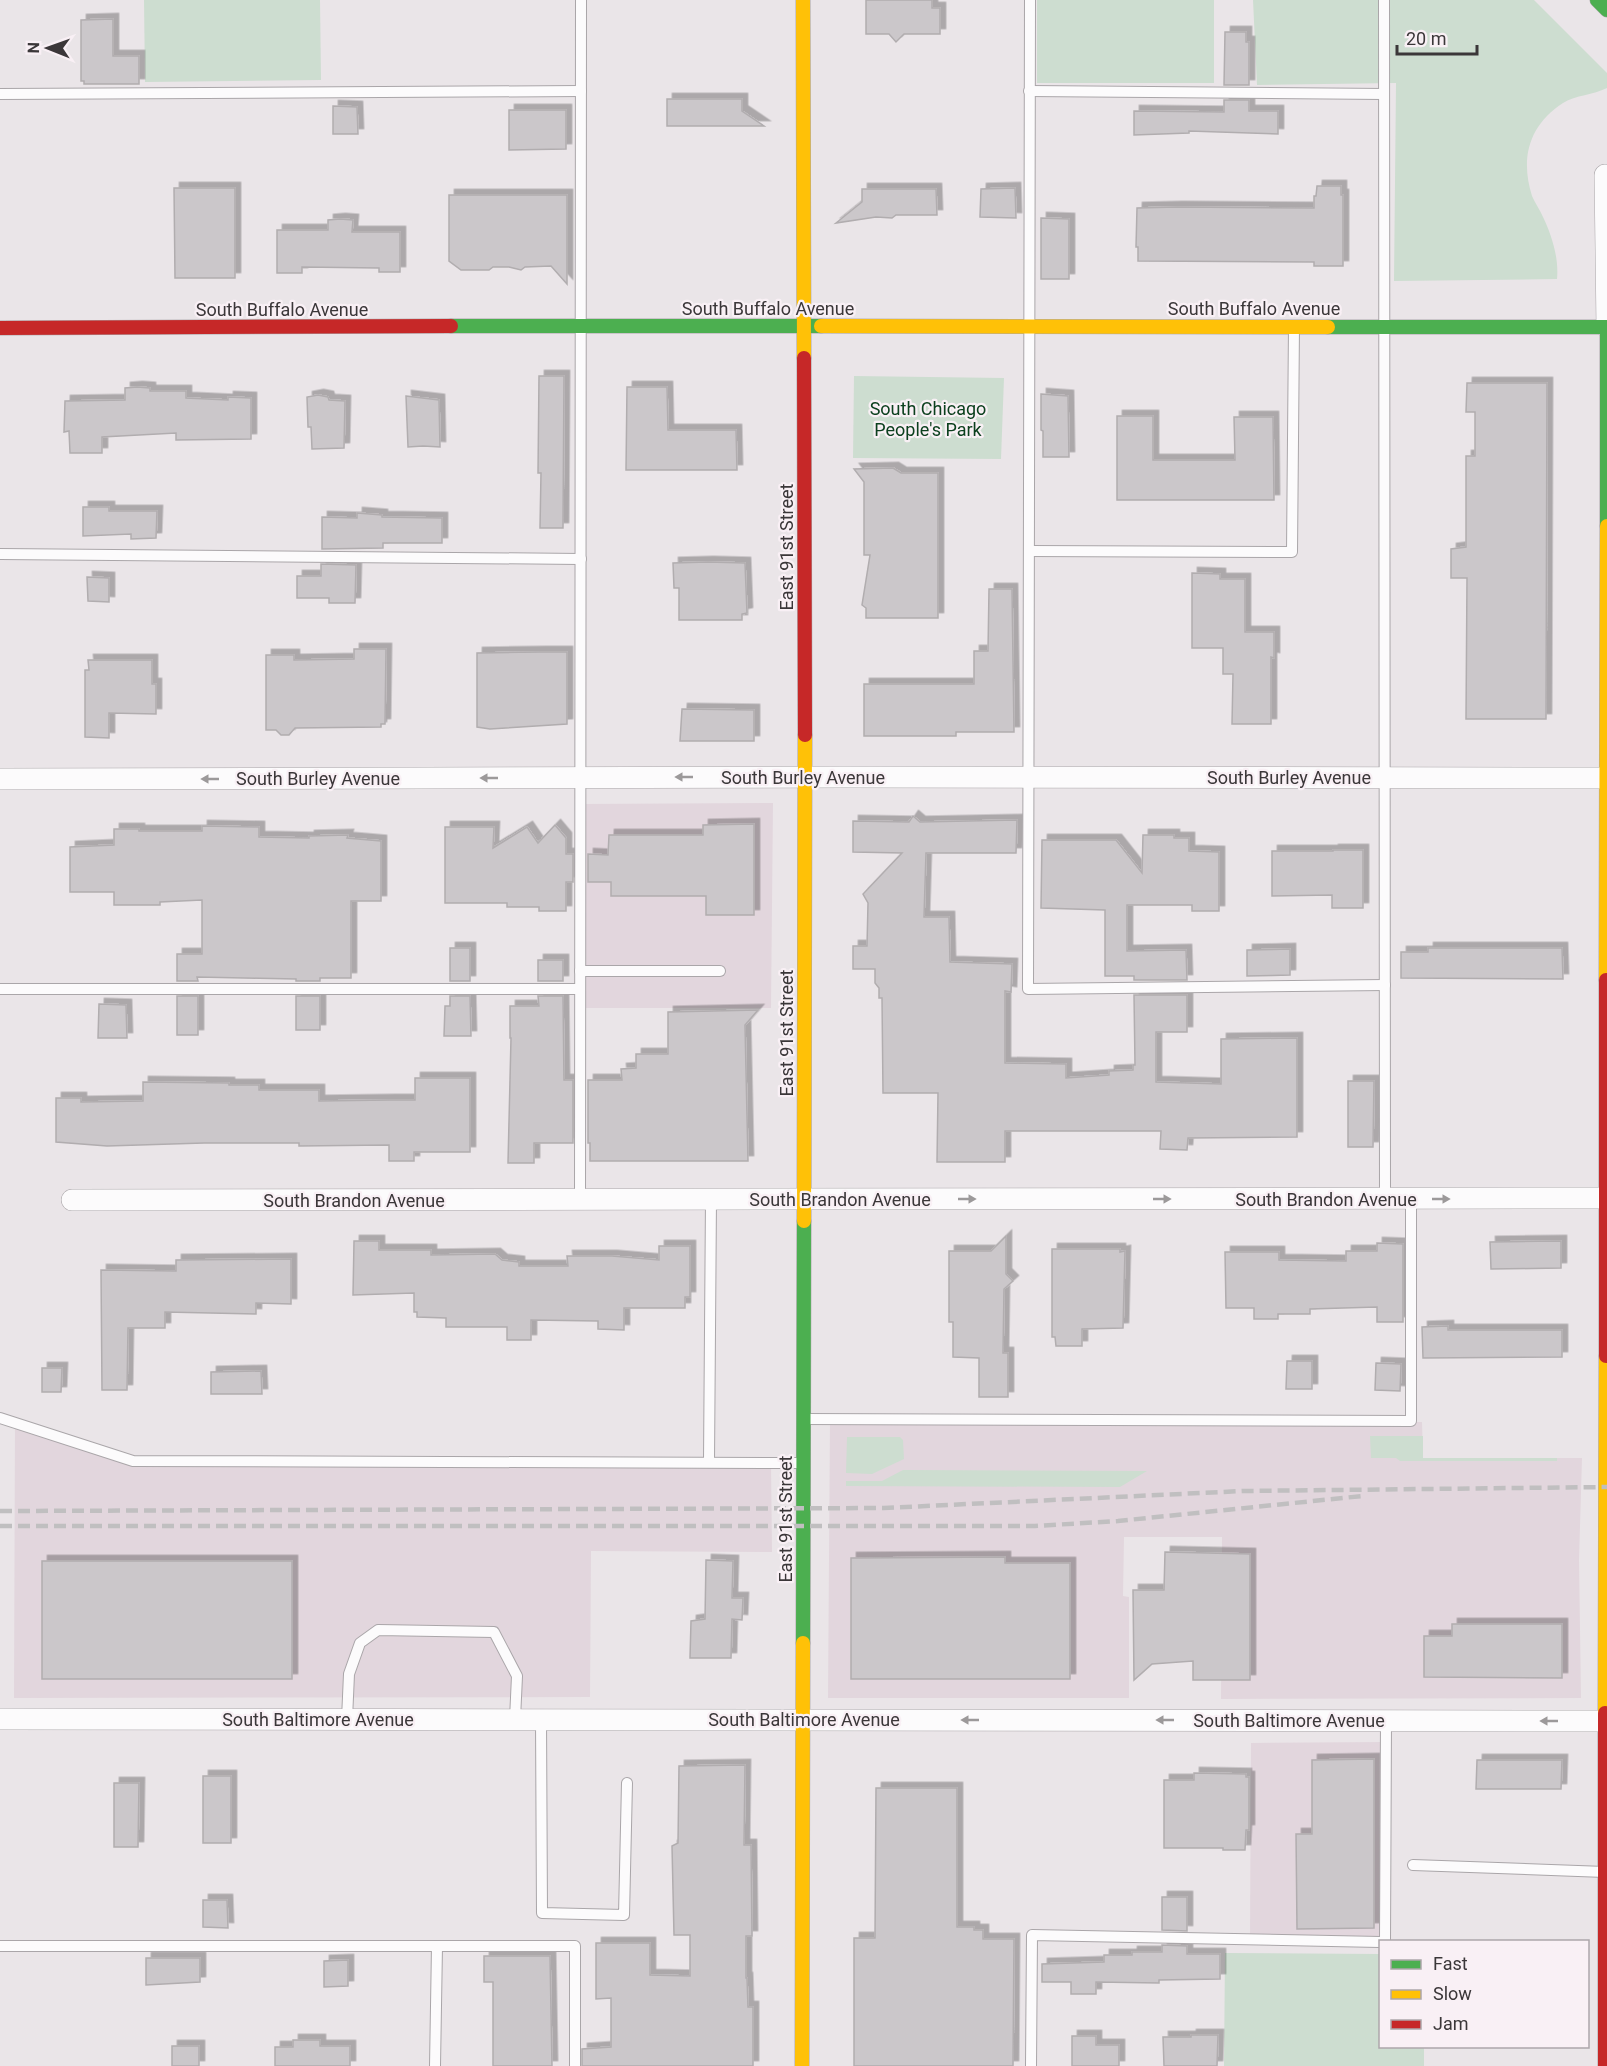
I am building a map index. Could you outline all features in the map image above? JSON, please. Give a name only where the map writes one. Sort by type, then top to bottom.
[{"type":"street","name":"East 91st Street","points":[[802,0],[805,777],[802,2066]]},
{"type":"street","points":[[1597,0],[1607,10]]},
{"type":"street","points":[[1605,175],[1607,327],[1605,2066]]},
{"type":"street","name":"South Buffalo Avenue","points":[[0,328],[1607,327]]},
{"type":"street","name":"South Burley Avenue","points":[[0,779],[1606,778]]},
{"type":"street","name":"South Brandon Avenue","points":[[72,1200],[1606,1198]]},
{"type":"street","name":"South Baltimore Avenue","points":[[0,1719],[1606,1721]]},
{"type":"lane","points":[[580,1199],[581,0]]},
{"type":"lane","points":[[1030,0],[1028,989],[1384,985]]},
{"type":"lane","points":[[1384,0],[1385,1199]]},
{"type":"lane","points":[[0,94],[581,91]]},
{"type":"lane","points":[[1029,92],[1384,94]]},
{"type":"lane","points":[[1029,551],[1292,552],[1294,326]]},
{"type":"lane","points":[[0,554],[581,560]]},
{"type":"lane","points":[[580,971],[720,971]]},
{"type":"lane","points":[[0,989],[580,989]]},
{"type":"lane","points":[[709,1462],[711,1199]]},
{"type":"lane","points":[[804,1419],[1411,1421],[1411,1199]]},
{"type":"lane","points":[[0,1418],[133,1461],[803,1463]]},
{"type":"lane","points":[[347,1719],[348,1674],[360,1643],[378,1630],[494,1632],[517,1677],[515,1719]]},
{"type":"lane","points":[[541,1719],[542,1913],[624,1915],[627,1783]]},
{"type":"lane","points":[[1383,1940],[1386,1721]]},
{"type":"lane","points":[[1413,1864],[1605,1872]]},
{"type":"lane","points":[[1031,2066],[1032,1935],[1379,1942]]},
{"type":"lane","points":[[0,1946],[575,1946],[575,2066]]},
{"type":"lane","points":[[435,2066],[437,1946]]},
{"type":"shaded area","points":[[773,803],[771,1008],[580,1008],[580,804]]},
{"type":"shaded area","points":[[830,1420],[1422,1422],[1423,1458],[1582,1458],[1579,1560],[1581,1698],[1221,1699],[1222,1537],[1124,1537],[1123,1596],[1129,1597],[1129,1698],[828,1698]]},
{"type":"shaded area","points":[[15,1422],[133,1461],[771,1463],[772,1552],[591,1551],[590,1697],[14,1698]]},
{"type":"shaded area","points":[[1386,1742],[1385,1940],[1250,1939],[1251,1743]]},
{"type":"green space","points":[[144,0],[320,0],[321,80],[145,82]]},
{"type":"green space","points":[[1037,0],[1214,0],[1214,83],[1037,83]]},
{"type":"green space","points":[[1253,0],[1534,0],[1607,73],[1607,88],[1563,103],[1542,121],[1530,144],[1528,182],[1552,239],[1557,263],[1557,279],[1394,281],[1396,83],[1257,85]]},
{"type":"green space","name":"South Chicago People's Park","points":[[854,376],[1004,378],[1001,459],[853,458]]},
{"type":"green space","points":[[1370,1436],[1423,1436],[1423,1458],[1557,1458],[1557,1461],[1400,1461],[1396,1458],[1371,1458]]},
{"type":"green space","points":[[847,1437],[900,1437],[903,1440],[904,1459],[872,1474],[846,1473]]},
{"type":"green space","points":[[903,1470],[1147,1471],[1120,1487],[846,1486],[846,1481],[882,1481]]},
{"type":"green space","points":[[1225,1953],[1379,1954],[1379,2048],[1424,2048],[1424,2066],[1224,2066]]},
{"type":"building","points":[[866,0],[932,0],[932,8],[940,8],[940,34],[904,34],[896,42],[889,34],[866,34]]},
{"type":"building","points":[[113,19],[113,56],[139,56],[139,84],[84,84],[84,81],[81,81],[81,20]]},
{"type":"building","points":[[1225,32],[1246,32],[1246,42],[1249,42],[1249,85],[1224,85]]},
{"type":"building","points":[[667,99],[742,99],[742,111],[764,126],[667,126]]},
{"type":"building","points":[[1224,100],[1249,100],[1249,111],[1278,111],[1278,134],[1189,131],[1189,133],[1134,135],[1134,111],[1224,112]]},
{"type":"building","points":[[333,106],[357,107],[358,134],[333,134]]},
{"type":"building","points":[[509,110],[566,110],[566,149],[509,150]]},
{"type":"building","points":[[1317,186],[1341,186],[1343,266],[1314,266],[1314,262],[1138,261],[1137,208],[1314,208]]},
{"type":"building","points":[[174,188],[235,188],[235,278],[175,278]]},
{"type":"building","points":[[1015,188],[1016,218],[980,217],[981,189]]},
{"type":"building","points":[[862,189],[936,189],[937,215],[896,215],[892,218],[876,217],[836,223],[862,202]]},
{"type":"building","points":[[449,195],[567,195],[567,284],[551,266],[525,267],[521,270],[493,267],[489,270],[461,270],[449,261]]},
{"type":"building","points":[[1041,218],[1069,219],[1069,279],[1041,279]]},
{"type":"building","points":[[328,220],[353,220],[352,232],[400,232],[400,272],[379,272],[379,268],[302,267],[302,273],[277,273],[277,230],[328,230]]},
{"type":"building","points":[[539,376],[564,376],[563,528],[540,528]]},
{"type":"building","points":[[1467,383],[1547,383],[1546,719],[1466,719],[1467,578],[1451,578],[1451,549],[1466,547],[1466,456],[1475,456],[1475,412],[1466,412]]},
{"type":"building","points":[[627,387],[667,387],[668,430],[736,430],[737,470],[626,470]]},
{"type":"building","points":[[125,388],[150,388],[150,391],[186,391],[186,398],[228,400],[228,397],[251,398],[251,439],[176,440],[176,433],[102,437],[102,453],[70,453],[69,431],[64,432],[65,401],[125,400]]},
{"type":"building","points":[[1041,394],[1068,396],[1069,457],[1043,457]]},
{"type":"building","points":[[318,395],[328,397],[329,400],[345,401],[344,448],[312,449],[311,427],[308,427],[307,397]]},
{"type":"building","points":[[406,396],[439,400],[440,447],[408,447]]},
{"type":"building","points":[[1117,416],[1153,416],[1153,460],[1235,460],[1234,417],[1273,417],[1274,500],[1117,500]]},
{"type":"building","points":[[893,468],[901,473],[938,473],[938,618],[866,618],[866,608],[862,605],[870,555],[864,555],[864,482],[854,469]]},
{"type":"building","points":[[83,507],[109,507],[109,511],[157,511],[156,538],[131,539],[131,534],[83,536]]},
{"type":"building","points":[[357,513],[382,515],[382,517],[442,518],[442,543],[383,543],[383,548],[322,549],[322,517],[357,518]]},
{"type":"building","points":[[673,563],[745,563],[747,613],[742,614],[742,620],[679,620],[679,588],[674,588]]},
{"type":"building","points":[[321,564],[356,565],[355,603],[329,603],[329,598],[297,598],[297,576],[321,576]]},
{"type":"building","points":[[1192,573],[1220,574],[1220,579],[1245,579],[1245,632],[1274,632],[1274,658],[1271,657],[1271,724],[1232,724],[1233,674],[1223,674],[1223,648],[1192,648]]},
{"type":"building","points":[[87,577],[109,578],[109,602],[88,601]]},
{"type":"building","points":[[989,589],[1012,589],[1014,732],[956,732],[956,736],[864,736],[864,684],[974,684],[974,651],[988,651]]},
{"type":"building","points":[[354,649],[386,649],[385,724],[381,724],[381,727],[295,728],[289,735],[281,735],[276,730],[266,730],[266,655],[294,655],[294,660],[354,659]]},
{"type":"building","points":[[567,652],[567,724],[490,729],[477,727],[477,653]]},
{"type":"building","points":[[88,660],[152,660],[152,684],[156,684],[156,714],[109,713],[109,738],[85,737],[85,670],[89,670]]},
{"type":"building","points":[[682,709],[754,710],[754,741],[680,741]]},
{"type":"building","points":[[913,816],[920,822],[1017,820],[1016,853],[926,853],[924,917],[949,917],[950,962],[1012,964],[1011,992],[1005,991],[1005,1063],[1066,1064],[1066,1078],[1109,1075],[1109,1071],[1133,1070],[1133,1065],[1135,1065],[1134,995],[1187,995],[1187,1032],[1156,1032],[1156,1082],[1221,1084],[1221,1039],[1297,1038],[1297,1137],[1188,1138],[1187,1150],[1160,1149],[1161,1131],[1005,1131],[1005,1162],[937,1162],[938,1093],[883,1093],[882,998],[879,998],[879,988],[875,983],[875,969],[853,969],[853,946],[867,946],[868,903],[863,894],[902,853],[853,852],[853,821],[909,822]]},
{"type":"building","points":[[754,824],[754,915],[706,915],[706,896],[611,896],[611,882],[588,882],[588,854],[608,855],[609,835],[703,835],[703,825]]},
{"type":"building","points":[[555,825],[566,838],[566,854],[573,854],[573,882],[566,882],[566,911],[539,911],[539,907],[507,907],[507,903],[445,903],[445,827],[494,827],[493,848],[527,827],[538,843]]},
{"type":"building","points":[[202,826],[259,827],[259,837],[309,838],[309,836],[348,835],[347,838],[381,841],[381,901],[351,901],[351,978],[296,981],[296,979],[197,977],[198,981],[177,981],[177,954],[202,954],[202,900],[160,902],[160,905],[114,905],[114,892],[70,892],[70,847],[114,845],[114,829],[202,831]]},
{"type":"building","points":[[1143,835],[1174,835],[1174,838],[1189,838],[1189,851],[1219,852],[1219,911],[1192,911],[1192,905],[1127,905],[1127,951],[1186,950],[1187,980],[1134,980],[1134,976],[1105,976],[1105,910],[1041,908],[1042,840],[1116,840],[1142,873]]},
{"type":"building","points":[[1363,850],[1363,908],[1332,908],[1332,895],[1272,896],[1272,851]]},
{"type":"building","points":[[450,948],[470,948],[470,981],[450,981]]},
{"type":"building","points":[[1428,948],[1562,948],[1563,979],[1401,978],[1401,952],[1428,952]]},
{"type":"building","points":[[1290,949],[1290,975],[1247,976],[1247,950]]},
{"type":"building","points":[[538,960],[563,960],[563,981],[538,981]]},
{"type":"building","points":[[177,996],[198,996],[198,1035],[177,1035]]},
{"type":"building","points":[[296,996],[320,996],[320,1030],[296,1030]]},
{"type":"building","points":[[450,996],[470,996],[471,1036],[444,1036],[445,1006],[450,1006]]},
{"type":"building","points":[[538,996],[563,996],[564,1080],[573,1080],[573,1143],[534,1143],[534,1163],[508,1163],[510,1006],[539,1006]]},
{"type":"building","points":[[99,1004],[126,1005],[127,1038],[98,1038]]},
{"type":"building","points":[[758,1010],[745,1025],[748,1161],[590,1161],[588,1080],[622,1080],[621,1069],[636,1068],[636,1054],[668,1054],[668,1012]]},
{"type":"building","points":[[415,1078],[470,1078],[470,1152],[414,1152],[414,1161],[389,1161],[389,1145],[299,1146],[299,1143],[204,1143],[107,1146],[56,1142],[56,1098],[81,1098],[81,1102],[143,1101],[143,1082],[229,1083],[229,1085],[259,1085],[259,1090],[319,1090],[319,1101],[415,1100]]},
{"type":"building","points":[[1348,1081],[1374,1081],[1373,1147],[1348,1147]]},
{"type":"building","points":[[1006,1236],[1006,1274],[1013,1281],[1004,1289],[1003,1353],[1008,1353],[1008,1397],[979,1397],[979,1358],[953,1357],[953,1322],[949,1322],[949,1251],[991,1251]]},
{"type":"building","points":[[354,1241],[379,1241],[379,1250],[431,1250],[431,1255],[495,1254],[502,1260],[519,1262],[519,1266],[568,1266],[567,1256],[612,1256],[659,1260],[659,1246],[690,1246],[690,1297],[685,1297],[685,1308],[624,1308],[624,1330],[598,1329],[598,1321],[531,1320],[531,1340],[507,1340],[507,1327],[446,1327],[446,1318],[417,1317],[417,1312],[414,1312],[414,1293],[353,1295]]},
{"type":"building","points":[[1561,1241],[1561,1268],[1491,1269],[1490,1242]]},
{"type":"building","points":[[1377,1243],[1403,1244],[1403,1322],[1377,1322],[1377,1307],[1310,1309],[1310,1314],[1278,1314],[1278,1319],[1254,1319],[1254,1308],[1226,1308],[1225,1252],[1279,1252],[1279,1260],[1346,1261],[1346,1251],[1377,1251]]},
{"type":"building","points":[[1052,1249],[1120,1249],[1120,1252],[1125,1251],[1123,1328],[1082,1329],[1082,1346],[1056,1346],[1055,1337],[1052,1337]]},
{"type":"building","points":[[291,1259],[291,1304],[256,1303],[256,1314],[165,1312],[165,1328],[128,1328],[127,1390],[102,1390],[101,1270],[176,1271],[176,1260]]},
{"type":"building","points":[[1448,1326],[1448,1330],[1562,1330],[1562,1357],[1423,1358],[1422,1327]]},
{"type":"building","points":[[1287,1361],[1312,1361],[1312,1389],[1286,1389]]},
{"type":"building","points":[[1376,1363],[1401,1364],[1400,1391],[1375,1390]]},
{"type":"building","points":[[42,1368],[62,1368],[61,1392],[42,1392]]},
{"type":"building","points":[[261,1371],[262,1394],[211,1394],[211,1372]]},
{"type":"building","points":[[1165,1552],[1250,1554],[1250,1680],[1193,1680],[1193,1661],[1152,1664],[1134,1680],[1133,1590],[1164,1590]]},
{"type":"building","points":[[1005,1557],[1005,1563],[1070,1563],[1070,1679],[851,1679],[851,1558]]},
{"type":"building","points":[[706,1560],[733,1561],[732,1598],[743,1598],[742,1620],[732,1619],[731,1658],[690,1658],[691,1621],[705,1619]]},
{"type":"building","points":[[42,1561],[292,1561],[292,1679],[42,1679]]},
{"type":"building","points":[[1452,1624],[1562,1624],[1562,1678],[1424,1677],[1424,1636],[1452,1636]]},
{"type":"building","points":[[1374,1759],[1374,1928],[1297,1929],[1296,1834],[1312,1834],[1312,1760]]},
{"type":"building","points":[[1477,1760],[1562,1760],[1561,1789],[1476,1789]]},
{"type":"building","points":[[745,1765],[744,1845],[751,1845],[752,1936],[746,1936],[746,1978],[748,2007],[753,2007],[753,2066],[582,2066],[582,2049],[611,2047],[611,1998],[596,1999],[596,1943],[650,1943],[650,1975],[690,1976],[690,1935],[674,1935],[672,1846],[678,1843],[679,1766]]},
{"type":"building","points":[[1194,1773],[1246,1774],[1246,1777],[1249,1777],[1249,1830],[1246,1830],[1245,1850],[1164,1848],[1164,1780],[1194,1780]]},
{"type":"building","points":[[203,1776],[231,1776],[231,1843],[203,1843]]},
{"type":"building","points":[[114,1783],[139,1783],[138,1847],[114,1847]]},
{"type":"building","points":[[876,1788],[957,1788],[957,1927],[974,1927],[974,1930],[983,1930],[983,1939],[1014,1939],[1013,2066],[854,2066],[854,1938],[875,1938]]},
{"type":"building","points":[[1162,1897],[1187,1897],[1187,1931],[1162,1930]]},
{"type":"building","points":[[203,1900],[227,1900],[228,1928],[203,1927]]},
{"type":"building","points":[[1162,1945],[1187,1946],[1187,1954],[1220,1954],[1220,1979],[1159,1980],[1159,1983],[1096,1982],[1096,1994],[1071,1994],[1071,1982],[1042,1982],[1042,1964],[1104,1962],[1104,1955],[1162,1952]]},
{"type":"building","points":[[484,1956],[550,1956],[552,2066],[493,2066],[493,1982],[484,1982]]},
{"type":"building","points":[[146,1958],[200,1958],[200,1982],[146,1985]]},
{"type":"building","points":[[348,1960],[348,1986],[324,1987],[324,1961]]},
{"type":"building","points":[[1191,2035],[1218,2035],[1217,2066],[1164,2066],[1163,2037],[1191,2037]]},
{"type":"building","points":[[1072,2036],[1096,2036],[1096,2045],[1119,2045],[1119,2066],[1072,2066]]},
{"type":"building","points":[[293,2040],[320,2040],[320,2046],[350,2046],[350,2066],[275,2066],[275,2047],[293,2047]]},
{"type":"building","points":[[172,2046],[199,2046],[199,2066],[172,2066]]},
{"type":"railway","points":[[0,1511],[884,1508],[1243,1491],[1607,1487]]},
{"type":"railway","points":[[0,1526],[1035,1526],[1118,1521],[1362,1496]]},
{"type":"traffic: fast","points":[[1597,0],[1607,10]]},
{"type":"traffic: fast","points":[[451,326],[821,326]]},
{"type":"traffic: fast","points":[[1328,327],[1607,327],[1607,526]]},
{"type":"traffic: fast","points":[[803,1643],[804,1221]]},
{"type":"traffic: slow","points":[[803,0],[804,358]]},
{"type":"traffic: slow","points":[[821,326],[1328,327]]},
{"type":"traffic: slow","points":[[1606,980],[1607,526]]},
{"type":"traffic: slow","points":[[804,1221],[805,735]]},
{"type":"traffic: slow","points":[[1605,1713],[1606,1356]]},
{"type":"traffic: slow","points":[[802,2066],[803,1643]]},
{"type":"traffic: jam","points":[[0,328],[451,326]]},
{"type":"traffic: jam","points":[[804,358],[805,735]]},
{"type":"traffic: jam","points":[[1606,980],[1606,1356]]},
{"type":"traffic: jam","points":[[1605,1713],[1605,2066]]}]
